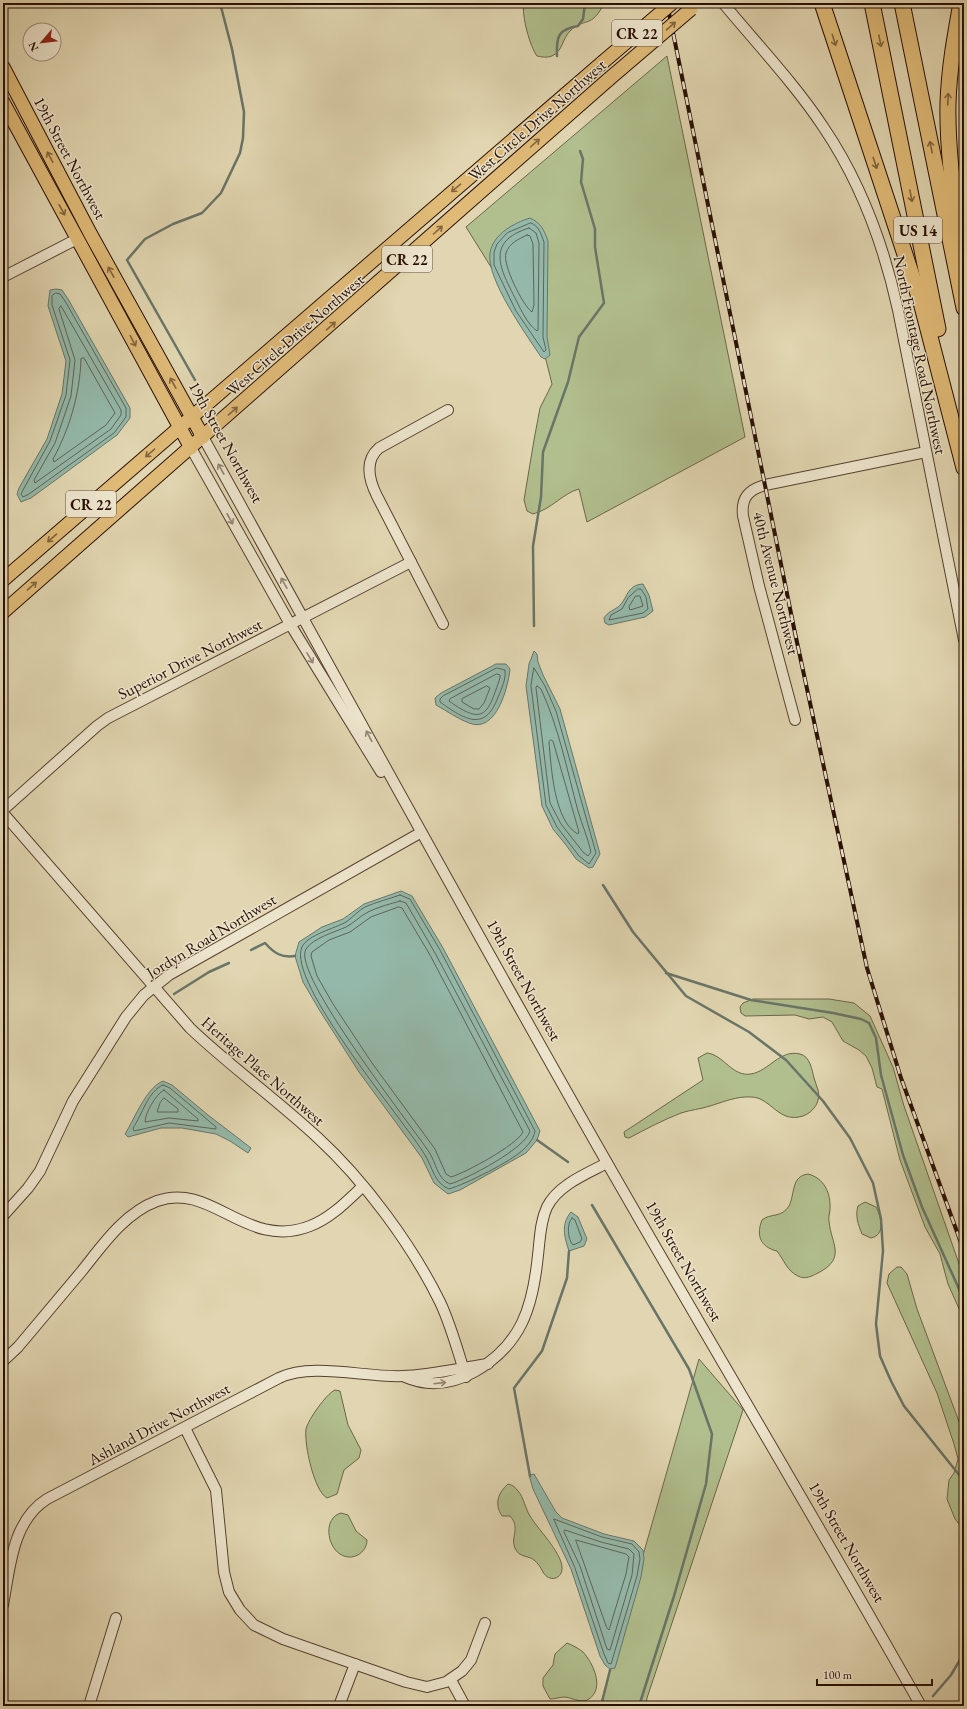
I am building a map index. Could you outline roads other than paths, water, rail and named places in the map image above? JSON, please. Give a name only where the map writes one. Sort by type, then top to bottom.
[{"type":"highway","points":[[822,3],[922,306],[964,468]]},
{"type":"highway","name":"US 14","points":[[872,3],[964,457]]},
{"type":"highway","name":"US 14","points":[[902,3],[964,308]]},
{"type":"highway","points":[[961,3],[950,71],[948,116],[952,180],[964,277]]},
{"type":"main road","name":"West Circle Drive Northwest","points":[[3,580],[672,3]]},
{"type":"main road","name":"West Circle Drive Northwest","points":[[3,612],[694,6]]},
{"type":"main road","name":"19th Street Northwest","points":[[3,67],[90,233],[203,437]]},
{"type":"main road","name":"19th Street Northwest","points":[[3,102],[191,448]]},
{"type":"street","name":"North Frontage Road Northwest","points":[[722,3],[815,115],[837,148],[860,193],[877,236],[893,290],[964,640]]},
{"type":"street","points":[[3,277],[77,239]]},
{"type":"street","points":[[443,624],[373,488],[370,480],[370,463],[374,452],[385,444],[448,410]]},
{"type":"street","name":"19th Street Northwest","points":[[203,437],[420,833],[607,1163],[827,1541],[921,1706]]},
{"type":"street","name":"19th Street Northwest","points":[[191,448],[290,624],[343,713],[420,833]]},
{"type":"street","name":"40th Avenue Northwest","points":[[795,720],[742,516],[742,508],[746,495],[755,488],[765,485],[926,452]]},
{"type":"street","name":"Superior Drive Northwest","points":[[3,811],[97,726],[108,718],[411,562]]},
{"type":"street","name":"Heritage Place Northwest","points":[[3,811],[190,1028],[213,1050],[318,1137],[363,1186],[406,1244],[431,1284],[440,1303],[464,1372]]},
{"type":"street","name":"Jordyn Road Northwest","points":[[3,1216],[28,1188],[40,1171],[73,1101],[126,1017],[153,986],[169,975],[420,833]]},
{"type":"street","name":"Ashland Drive Northwest","points":[[3,1605],[17,1538],[24,1521],[35,1508],[47,1499],[279,1378],[296,1372],[403,1376],[464,1372],[488,1364],[512,1341],[528,1310],[534,1291],[541,1224],[547,1207],[556,1193],[607,1163]]},
{"type":"street","points":[[3,1361],[18,1346],[113,1234],[135,1213],[158,1200],[182,1197],[206,1203],[240,1221],[266,1231],[296,1230],[311,1226],[325,1218],[363,1186]]},
{"type":"street","points":[[185,1428],[216,1490],[226,1581],[234,1602],[254,1624],[271,1634],[420,1686],[440,1684],[451,1680],[462,1671],[470,1660],[485,1623]]},
{"type":"street","points":[[89,1706],[116,1618]]},
{"type":"street","points":[[339,1706],[355,1664]]},
{"type":"street","points":[[451,1680],[465,1706]]},
{"type":"water","points":[[530,218],[542,227],[548,241],[547,337],[550,355],[545,359],[541,357],[508,306],[494,277],[490,264],[490,253],[495,240],[511,226]]},
{"type":"water","points":[[50,290],[62,290],[68,299],[130,408],[130,418],[117,435],[31,498],[21,502],[17,494],[19,488],[47,439],[62,394],[66,361],[48,306]]},
{"type":"water","points":[[643,584],[649,595],[653,611],[645,617],[609,625],[605,623],[604,618],[621,604],[630,590],[637,585]]},
{"type":"water","points":[[534,651],[537,654],[538,662],[543,675],[560,709],[600,854],[593,867],[589,868],[576,859],[553,829],[542,806],[526,686],[529,664]]},
{"type":"water","points":[[496,664],[506,664],[510,669],[509,677],[507,687],[499,707],[487,722],[478,725],[469,723],[436,705],[435,698],[441,693]]},
{"type":"water","points":[[401,891],[412,896],[443,948],[540,1131],[537,1140],[526,1153],[460,1190],[448,1194],[434,1183],[422,1158],[359,1072],[303,982],[295,956],[299,942],[322,927],[343,919],[364,904]]},
{"type":"water","points":[[163,1081],[172,1085],[251,1148],[248,1153],[216,1134],[182,1128],[161,1128],[128,1137],[125,1134],[141,1104],[151,1090]]},
{"type":"water","points":[[571,1212],[578,1217],[587,1239],[584,1246],[569,1251],[564,1230],[566,1221]]},
{"type":"water","points":[[534,1474],[556,1512],[562,1518],[604,1534],[634,1541],[643,1550],[644,1559],[641,1577],[615,1668],[610,1669],[605,1665],[600,1656],[571,1569],[533,1489],[529,1475]]},
{"type":"waterway","points":[[195,380],[127,260],[145,239],[173,224],[202,213],[221,193],[240,153],[243,138],[244,112],[232,49],[220,3]]},
{"type":"waterway","points":[[557,56],[557,44],[560,35],[566,29],[578,26],[583,19],[585,3]]},
{"type":"waterway","points":[[534,626],[533,546],[541,497],[543,452],[568,382],[579,337],[604,303],[595,247],[595,229],[581,182],[583,159],[580,151]]},
{"type":"waterway","points":[[603,885],[633,932],[686,996],[749,1032],[786,1060],[823,1101],[850,1138],[873,1183],[881,1219],[883,1251],[876,1324],[880,1356],[904,1406],[964,1481]]},
{"type":"waterway","points":[[251,950],[265,943],[278,954],[295,956]]},
{"type":"waterway","points":[[174,994],[209,972],[229,963]]},
{"type":"waterway","points":[[666,973],[751,1000],[833,1013],[861,1019],[869,1023],[876,1038],[881,1075],[903,1155],[922,1207],[964,1300]]},
{"type":"waterway","points":[[537,1140],[568,1162]]},
{"type":"waterway","points":[[592,1205],[689,1369],[712,1434],[706,1484],[674,1596],[639,1706]]},
{"type":"waterway","points":[[530,1476],[514,1388],[542,1351],[567,1278],[569,1251]]},
{"type":"waterway","points":[[933,1696],[951,1675],[964,1653]]},
{"type":"waterway","points":[[601,1706],[610,1670]]},
{"type":"railway","points":[[667,3],[795,633],[867,968],[901,1078],[964,1251]]}]
